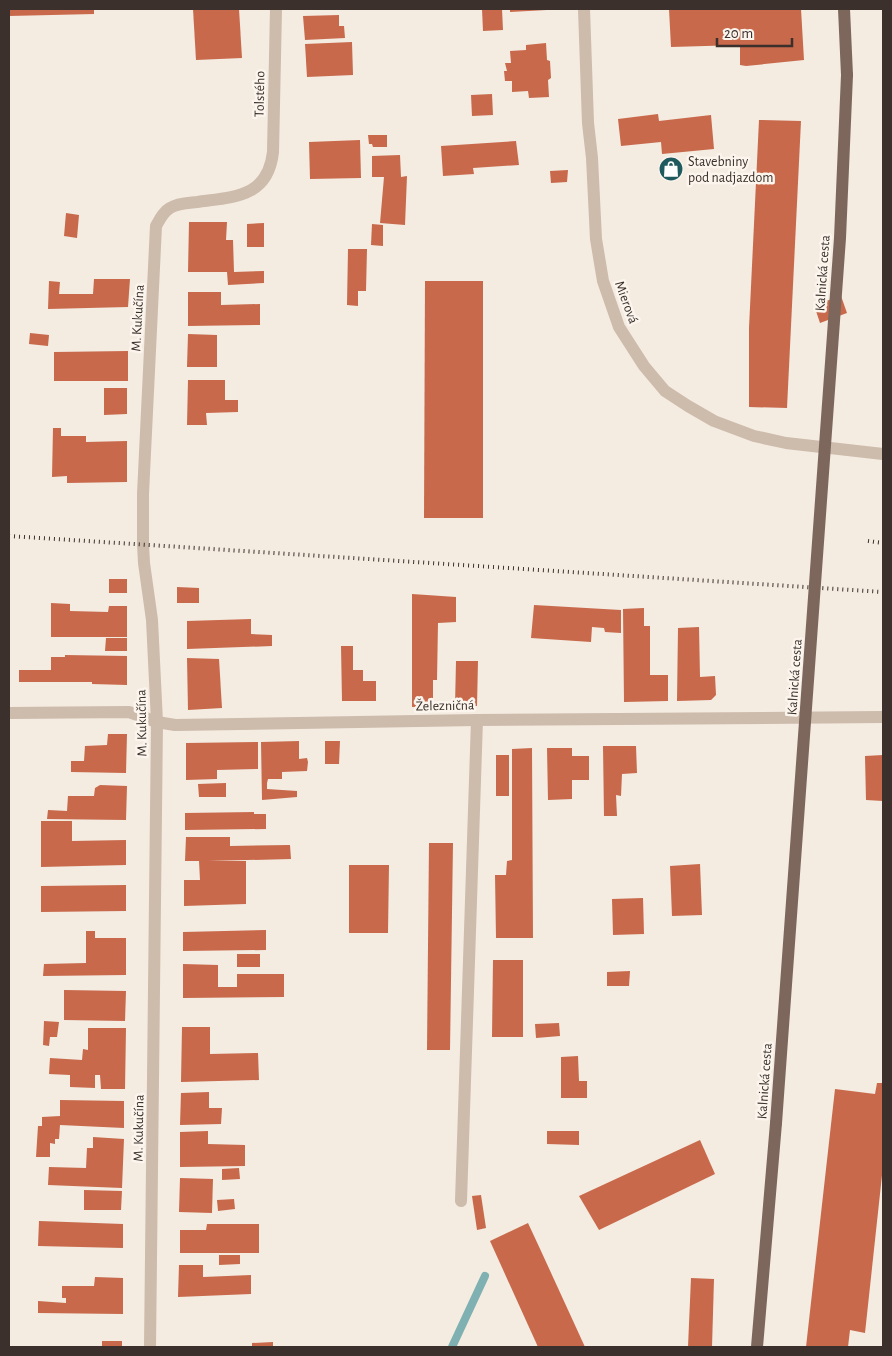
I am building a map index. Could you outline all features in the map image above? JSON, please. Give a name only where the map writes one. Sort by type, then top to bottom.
[{"type":"main road","name":"Kalnická cesta","points":[[757,1347],[776,1123],[840,238],[847,74],[844,9]]},
{"type":"street","name":"Tolstého","points":[[266,178],[272,164],[273,152],[276,9]]},
{"type":"street","name":"Mierová","points":[[584,9],[588,123],[592,158],[596,239],[603,281],[618,327],[644,366],[665,391],[688,406],[714,421],[754,436],[786,443],[883,454]]},
{"type":"street","name":"M. Kukučína","points":[[150,1347],[157,722],[152,620],[143,544],[143,494],[156,226],[161,217],[171,208],[181,204],[236,197],[257,187],[266,178]]},
{"type":"street","name":"Železničná","points":[[9,713],[129,712],[157,722],[175,725],[477,720],[883,717]]},
{"type":"street","points":[[461,1201],[477,720]]},
{"type":"building","points":[[9,9],[94,9],[94,14],[9,16]]},
{"type":"building","points":[[193,9],[239,9],[242,58],[196,60]]},
{"type":"building","points":[[482,9],[502,9],[503,30],[483,31]]},
{"type":"building","points":[[510,9],[546,9],[547,10],[510,12]]},
{"type":"building","points":[[669,9],[801,9],[804,60],[746,66],[740,65],[740,45],[671,47]]},
{"type":"building","points":[[339,15],[339,26],[344,26],[345,38],[305,40],[303,16]]},
{"type":"building","points":[[352,42],[353,75],[307,77],[305,44]]},
{"type":"building","points":[[546,43],[551,78],[548,80],[549,97],[529,98],[528,91],[512,92],[512,81],[505,81],[504,71],[507,71],[505,63],[511,63],[510,51],[526,50],[526,45]]},
{"type":"building","points":[[492,94],[493,115],[472,116],[471,95]]},
{"type":"building","points":[[658,114],[659,121],[711,115],[714,149],[662,154],[661,142],[621,146],[618,119]]},
{"type":"building","points":[[759,120],[801,121],[787,408],[749,407],[749,328]]},
{"type":"building","points":[[368,135],[387,135],[387,147],[373,147],[372,144],[369,144]]},
{"type":"building","points":[[360,140],[361,178],[310,179],[309,142]]},
{"type":"building","points":[[516,141],[519,165],[473,168],[474,174],[443,176],[441,146]]},
{"type":"building","points":[[400,155],[401,177],[407,176],[405,225],[380,223],[384,177],[372,177],[372,156]]},
{"type":"building","points":[[568,170],[567,182],[551,183],[550,171]]},
{"type":"building","points":[[66,213],[79,215],[77,238],[64,236]]},
{"type":"building","points":[[189,222],[227,222],[226,240],[233,240],[234,272],[264,271],[264,283],[228,285],[227,272],[188,272]]},
{"type":"building","points":[[264,223],[264,247],[247,247],[247,224]]},
{"type":"building","points":[[372,224],[383,225],[383,246],[371,245]]},
{"type":"building","points":[[348,249],[367,249],[366,291],[358,291],[358,306],[347,305]]},
{"type":"building","points":[[94,279],[130,279],[128,307],[48,309],[49,281],[60,282],[59,294],[93,294]]},
{"type":"building","points":[[425,281],[483,281],[483,518],[424,518]]},
{"type":"building","points":[[188,292],[221,292],[221,305],[260,304],[260,325],[188,326]]},
{"type":"building","points":[[841,296],[847,313],[820,323],[814,305]]},
{"type":"building","points":[[30,333],[49,335],[48,346],[29,344]]},
{"type":"building","points":[[188,334],[217,335],[217,367],[187,367]]},
{"type":"building","points":[[128,351],[128,381],[54,381],[54,352]]},
{"type":"building","points":[[188,380],[225,380],[225,400],[238,400],[238,412],[206,413],[207,425],[187,425]]},
{"type":"building","points":[[104,388],[127,388],[127,414],[104,415]]},
{"type":"building","points":[[53,428],[61,428],[61,436],[86,436],[86,442],[127,441],[127,482],[67,483],[67,476],[52,477]]},
{"type":"building","points":[[109,579],[127,579],[127,593],[109,593]]},
{"type":"building","points":[[177,587],[199,588],[199,603],[177,603]]},
{"type":"building","points":[[412,594],[456,597],[456,622],[438,623],[437,680],[433,680],[433,706],[412,707]]},
{"type":"building","points":[[51,603],[70,604],[70,611],[108,612],[109,606],[127,606],[127,637],[51,637]]},
{"type":"building","points":[[534,605],[621,610],[621,633],[605,632],[604,628],[592,627],[591,642],[531,638]]},
{"type":"building","points":[[644,608],[644,626],[650,626],[650,675],[668,675],[668,701],[624,702],[623,609]]},
{"type":"building","points":[[251,619],[251,634],[272,635],[272,646],[187,649],[187,621]]},
{"type":"building","points":[[699,627],[700,677],[715,676],[716,695],[711,700],[677,701],[678,628]]},
{"type":"building","points":[[106,638],[127,638],[127,651],[105,651]]},
{"type":"building","points":[[341,646],[353,646],[353,670],[363,670],[363,681],[376,681],[376,701],[342,701]]},
{"type":"building","points":[[65,655],[127,656],[127,685],[92,684],[92,682],[19,682],[19,670],[51,670],[51,657],[65,657]]},
{"type":"building","points":[[187,658],[219,659],[222,708],[188,710]]},
{"type":"building","points":[[456,661],[478,661],[477,706],[455,706]]},
{"type":"building","points":[[108,734],[127,734],[126,773],[71,772],[71,761],[84,761],[85,746],[107,745]]},
{"type":"building","points":[[299,741],[299,759],[307,758],[307,771],[282,772],[282,779],[268,779],[267,783],[267,789],[297,791],[297,797],[262,800],[261,742]]},
{"type":"building","points":[[325,741],[340,741],[339,764],[325,764]]},
{"type":"building","points":[[258,742],[258,769],[217,770],[217,779],[186,780],[186,743]]},
{"type":"building","points":[[603,746],[636,746],[637,773],[622,774],[621,796],[616,795],[617,816],[604,816]]},
{"type":"building","points":[[532,748],[533,938],[496,938],[495,875],[506,875],[507,861],[512,860],[512,749]]},
{"type":"building","points":[[547,748],[572,748],[572,756],[589,756],[589,780],[572,780],[572,799],[548,800]]},
{"type":"building","points":[[496,755],[509,755],[509,796],[496,796]]},
{"type":"building","points":[[883,755],[883,801],[866,800],[865,756]]},
{"type":"building","points":[[226,783],[226,797],[199,797],[198,784]]},
{"type":"building","points":[[100,785],[127,786],[126,820],[47,819],[48,810],[67,811],[68,796],[94,796],[95,788]]},
{"type":"building","points":[[254,812],[254,814],[266,814],[266,829],[185,830],[185,813]]},
{"type":"building","points":[[41,821],[72,821],[72,841],[126,840],[126,865],[41,867]]},
{"type":"building","points":[[186,837],[230,837],[230,846],[290,845],[291,859],[208,861],[246,861],[246,904],[184,906],[184,880],[200,880],[199,861],[185,861]]},
{"type":"building","points":[[429,843],[453,843],[450,1050],[427,1050]]},
{"type":"building","points":[[700,864],[702,915],[672,916],[670,866]]},
{"type":"building","points":[[349,865],[389,865],[388,933],[349,933]]},
{"type":"building","points":[[126,885],[126,911],[41,912],[41,886]]},
{"type":"building","points":[[643,898],[644,934],[613,935],[612,899]]},
{"type":"building","points":[[266,930],[266,950],[183,951],[183,932]]},
{"type":"building","points":[[86,931],[95,931],[95,938],[126,938],[126,975],[43,976],[44,964],[86,963]]},
{"type":"building","points":[[237,954],[260,954],[260,967],[237,967]]},
{"type":"building","points":[[493,960],[523,960],[523,1037],[492,1037]]},
{"type":"building","points":[[183,964],[218,965],[218,987],[237,987],[237,974],[284,974],[284,997],[183,998]]},
{"type":"building","points":[[630,971],[629,986],[607,986],[607,972]]},
{"type":"building","points":[[64,990],[126,991],[125,1021],[64,1020]]},
{"type":"building","points":[[44,1021],[59,1022],[57,1037],[50,1037],[49,1046],[43,1045]]},
{"type":"building","points":[[559,1023],[560,1036],[536,1038],[535,1024]]},
{"type":"building","points":[[182,1027],[210,1027],[210,1054],[258,1053],[259,1080],[181,1082]]},
{"type":"building","points":[[88,1028],[126,1028],[125,1089],[101,1089],[100,1075],[95,1075],[95,1088],[70,1087],[70,1075],[49,1074],[50,1058],[82,1060],[83,1049],[88,1050]]},
{"type":"building","points":[[578,1056],[579,1081],[587,1081],[587,1098],[561,1098],[561,1057]]},
{"type":"building","points":[[877,1083],[883,1083],[883,1166],[865,1333],[850,1330],[848,1347],[806,1347],[835,1089],[875,1094]]},
{"type":"building","points":[[209,1092],[209,1108],[222,1108],[221,1124],[180,1125],[181,1093]]},
{"type":"building","points":[[60,1100],[124,1101],[124,1128],[60,1125],[59,1139],[55,1139],[55,1144],[50,1143],[50,1157],[36,1157],[38,1126],[42,1126],[42,1117],[60,1116]]},
{"type":"building","points":[[208,1131],[208,1144],[245,1145],[245,1166],[180,1167],[180,1132]]},
{"type":"building","points":[[547,1131],[579,1131],[579,1145],[547,1144]]},
{"type":"building","points":[[93,1137],[124,1139],[122,1188],[48,1185],[49,1167],[86,1168],[87,1148],[93,1148]]},
{"type":"building","points":[[700,1140],[715,1174],[599,1230],[579,1196]]},
{"type":"building","points":[[239,1168],[240,1179],[222,1180],[222,1169]]},
{"type":"building","points":[[180,1178],[213,1179],[212,1213],[179,1212]]},
{"type":"building","points":[[84,1190],[122,1191],[121,1210],[84,1210]]},
{"type":"building","points":[[481,1195],[486,1228],[477,1230],[472,1196]]},
{"type":"building","points":[[234,1199],[235,1209],[218,1211],[217,1200]]},
{"type":"building","points":[[39,1221],[123,1224],[123,1248],[38,1246]]},
{"type":"building","points":[[528,1223],[585,1347],[538,1347],[490,1241]]},
{"type":"building","points":[[207,1224],[259,1224],[259,1253],[180,1253],[180,1230],[206,1230]]},
{"type":"building","points":[[219,1255],[240,1255],[240,1264],[219,1265]]},
{"type":"building","points":[[179,1265],[203,1265],[203,1277],[251,1275],[251,1294],[178,1297]]},
{"type":"building","points":[[95,1277],[123,1278],[123,1314],[38,1313],[38,1301],[66,1303],[66,1298],[62,1298],[62,1286],[94,1286]]},
{"type":"building","points":[[691,1278],[714,1279],[712,1347],[688,1347]]},
{"type":"building","points":[[102,1341],[122,1341],[122,1347],[102,1347]]},
{"type":"building","points":[[273,1342],[273,1347],[252,1347],[252,1343]]},
{"type":"waterway","points":[[452,1347],[485,1276]]},
{"type":"railway","points":[[9,536],[883,592]]},
{"type":"railway","points":[[868,541],[883,543]]},
{"type":"place","name":"Stavebniny pod nadjazdom","points":[[671,169]]}]
